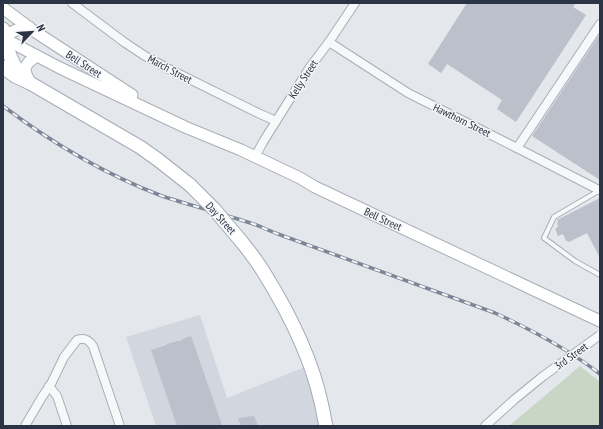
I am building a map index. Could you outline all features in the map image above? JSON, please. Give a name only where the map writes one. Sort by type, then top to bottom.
[{"type":"main road","name":"Bell Street","points":[[3,8],[29,27],[166,118]]},
{"type":"main road","points":[[4,35],[29,27]]},
{"type":"main road","name":"Bell Street","points":[[4,35],[37,56],[60,68],[185,127],[241,150],[300,178],[315,187],[600,320]]},
{"type":"main road","name":"Day Street","points":[[4,35],[8,54],[19,73],[30,83]]},
{"type":"main road","points":[[30,83],[25,69],[28,62],[37,56]]},
{"type":"main road","name":"Day Street","points":[[3,67],[15,76],[30,83],[140,147],[157,159],[190,185],[242,241],[265,274],[293,324],[315,380],[322,402],[326,426]]},
{"type":"street","name":"March Street","points":[[72,3],[145,56],[276,121]]},
{"type":"street","name":"Kelly Street","points":[[255,157],[262,142],[310,67],[355,3]]},
{"type":"street","points":[[517,148],[600,24]]},
{"type":"street","name":"Hawthorn Street","points":[[329,42],[408,94],[600,190]]},
{"type":"street","name":"3rd Street","points":[[485,426],[542,377],[600,334]]},
{"type":"street","points":[[25,426],[49,386],[64,357],[74,344],[81,338],[88,340],[91,343],[120,426]]},
{"type":"street","points":[[49,386],[57,396],[67,426]]},
{"type":"lane","points":[[600,190],[554,217],[544,238],[575,261],[600,275]]},
{"type":"shaded area","points":[[200,315],[227,398],[303,368],[313,397],[318,426],[156,426],[126,337]]},
{"type":"green space","points":[[580,366],[600,382],[600,426],[509,426]]},
{"type":"building","points":[[467,3],[576,3],[573,7],[586,15],[516,122],[497,109],[502,100],[447,64],[441,73],[428,64]]},
{"type":"building","points":[[600,34],[600,180],[532,136]]},
{"type":"building","points":[[600,198],[600,258],[587,233],[569,242],[566,241],[563,234],[558,236],[555,229],[558,227],[557,220]]},
{"type":"building","points":[[191,336],[222,425],[177,426],[151,350]]},
{"type":"building","points":[[254,416],[258,426],[241,426],[238,418]]},
{"type":"railway","points":[[3,106],[40,133],[79,157],[120,178],[162,196],[253,224],[495,313],[549,340],[600,374]]}]
